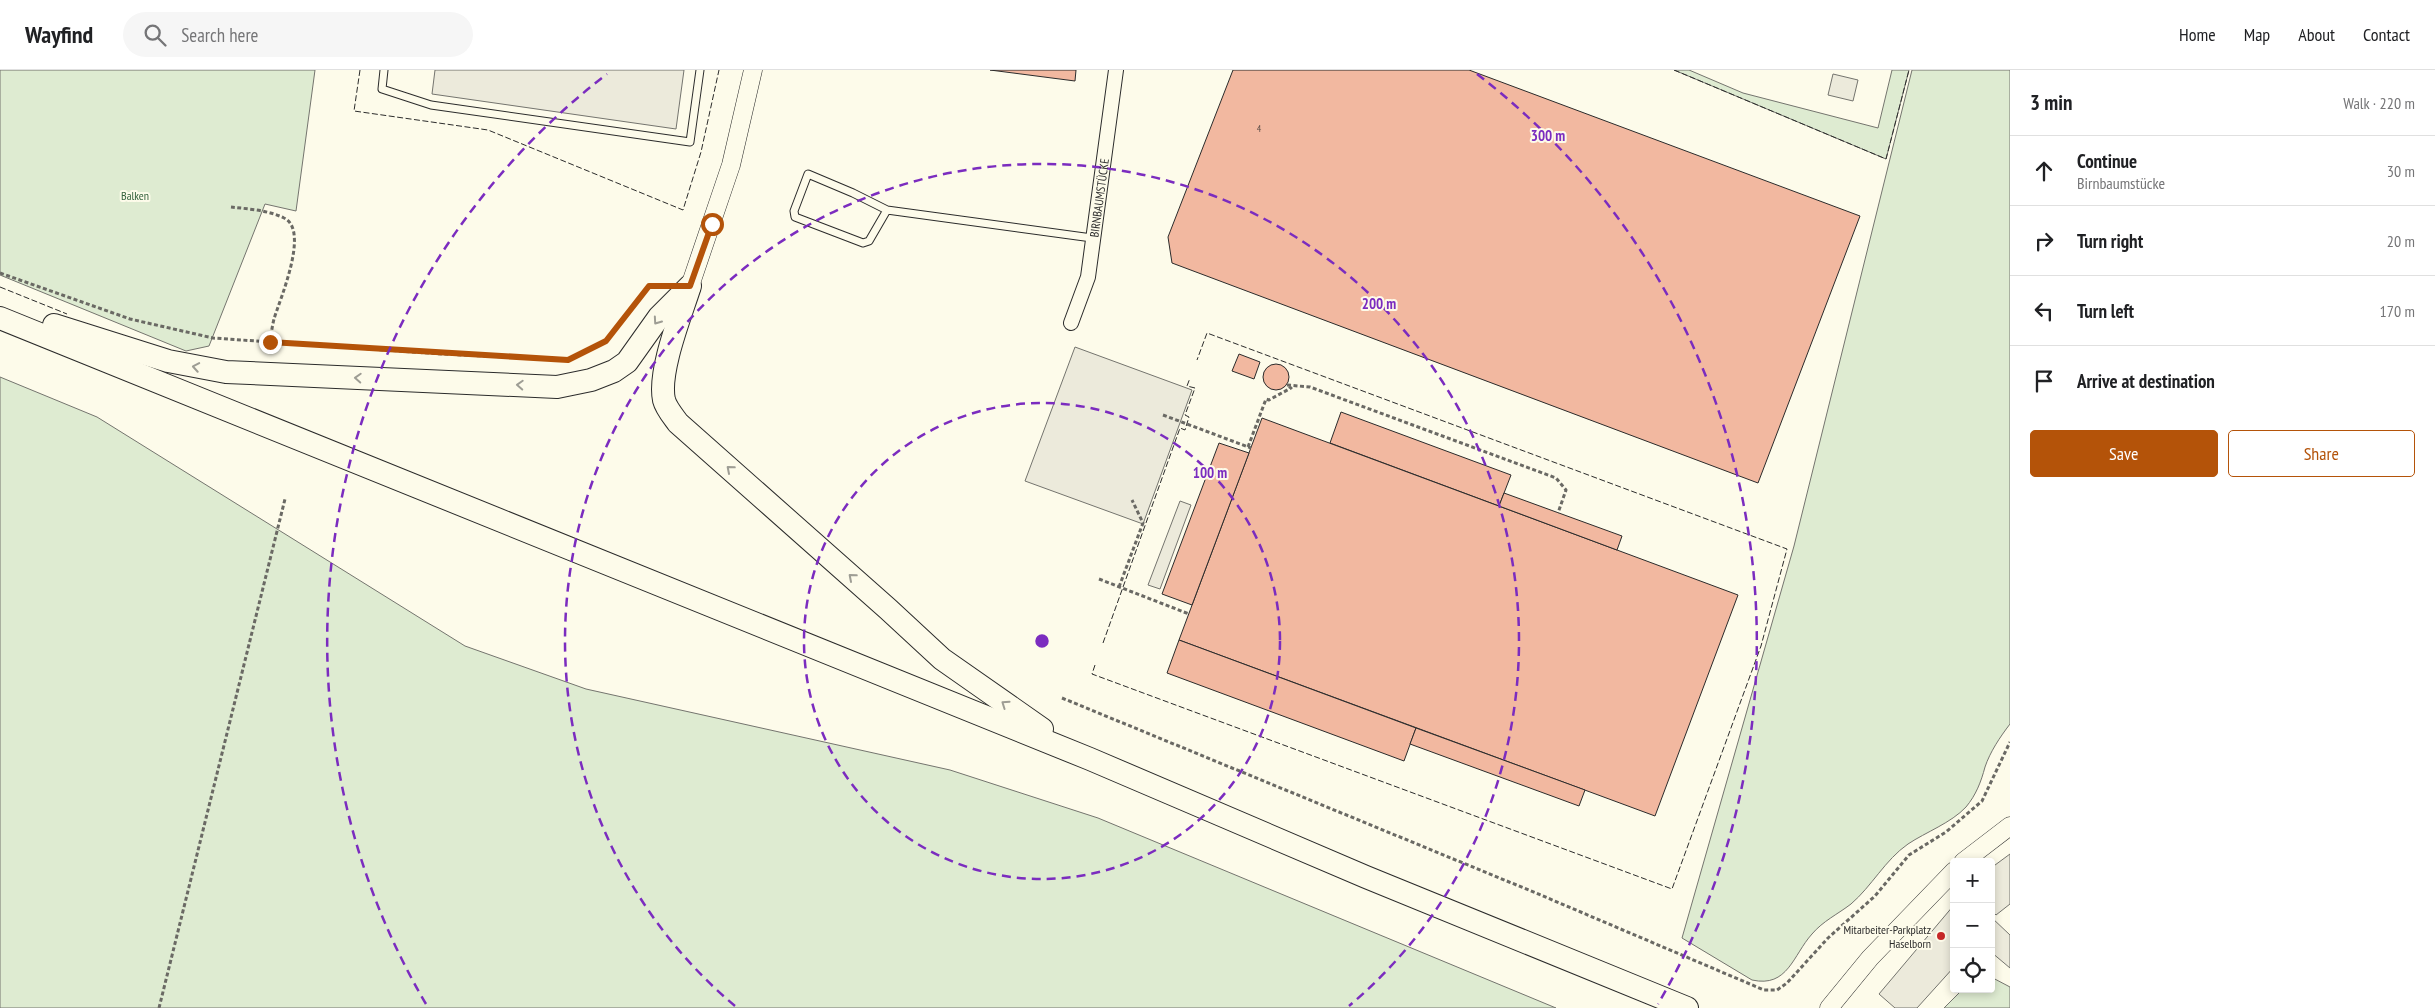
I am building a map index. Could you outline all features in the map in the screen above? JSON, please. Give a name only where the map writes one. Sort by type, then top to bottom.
[{"type":"main road","points":[[0,307],[168,361],[226,372],[557,387],[591,380],[614,371],[627,362],[659,317],[690,286]]},
{"type":"main road","points":[[690,286],[672,342],[664,376],[664,400],[678,423],[942,659],[1026,719],[1090,759]]},
{"type":"main road","points":[[0,318],[1090,759],[1357,873],[1688,1008]]},
{"type":"street","points":[[690,286],[731,165],[753,70]]},
{"type":"street","name":"BIRNBAUMSTÜCKE","points":[[1071,323],[1088,277],[1116,70]]},
{"type":"street","points":[[1969,858],[2010,826]]},
{"type":"street","points":[[1829,1008],[1903,922],[1950,875]]},
{"type":"lane","points":[[384,70],[382,89],[431,105],[690,142],[700,70]]},
{"type":"lane","points":[[887,210],[869,240],[863,243],[795,217],[794,211],[808,174],[887,210],[1092,238]]},
{"type":"path","points":[[231,207],[252,209],[285,218],[295,232],[294,250],[286,286],[274,321],[270,342]]},
{"type":"path","points":[[0,273],[130,319],[213,338],[568,360],[606,341],[649,286],[690,286]]},
{"type":"path","points":[[1163,415],[1250,448],[1266,399],[1269,400],[1291,388],[1287,385],[1310,387],[1556,478],[1566,490],[1558,512]]},
{"type":"path","points":[[159,1008],[285,499]]},
{"type":"path","points":[[1119,587],[1143,523],[1132,500]]},
{"type":"path","points":[[1099,579],[1189,614]]},
{"type":"path","points":[[1062,698],[1764,990],[1777,990],[1787,983],[1828,938],[1875,896],[1909,855],[1946,832],[1982,802],[2010,742]]},
{"type":"green space","name":"Balken","points":[[0,70],[315,70],[296,211],[265,204],[209,346],[186,351],[0,275]]},
{"type":"green space","points":[[1674,70],[1689,70],[1743,93],[1878,128],[1892,70],[1909,70],[1886,159]]},
{"type":"green space","points":[[1912,70],[2010,70],[2010,724],[1992,750],[1973,798],[1960,813],[1900,850],[1859,897],[1816,929],[1782,974],[1774,979],[1764,981],[1752,980],[1682,938],[1794,546]]},
{"type":"green space","points":[[0,377],[97,417],[465,646],[586,689],[950,770],[1098,818],[1556,1008],[0,1008]]},
{"type":"green space","points":[[1995,979],[2010,987],[2010,1008],[1944,1008],[1959,993],[1995,993]]},
{"type":"shaded area","points":[[435,70],[684,70],[676,129],[432,94]]},
{"type":"shaded area","points":[[1833,74],[1858,80],[1853,101],[1828,95]]},
{"type":"shaded area","points":[[1075,347],[1192,390],[1143,524],[1025,481]]},
{"type":"shaded area","points":[[1180,501],[1191,505],[1160,589],[1148,585]]},
{"type":"shaded area","points":[[2010,854],[2010,904],[1996,915],[1995,914],[1995,865]]},
{"type":"shaded area","name":"Mitarbeiter-Parkplatz Haselborn","points":[[1950,910],[1950,971],[1917,1008],[1895,1008],[1879,994]]},
{"type":"shaded area","points":[[1995,921],[2010,935],[2010,968],[1995,955]]},
{"type":"building","points":[[990,70],[1076,70],[1075,81]]},
{"type":"building","points":[[1233,70],[1469,70],[1860,216],[1758,483],[1172,263],[1168,237]]},
{"type":"building","points":[[1239,354],[1260,362],[1254,379],[1232,371]]},
{"type":"building","points":[[1276,364],[1285,368],[1289,377],[1285,386],[1276,390],[1267,386],[1263,377],[1267,368]]},
{"type":"building","points":[[1341,412],[1511,475],[1499,506],[1330,443]]},
{"type":"building","points":[[1262,418],[1738,595],[1655,816],[1179,640]]},
{"type":"building","points":[[1219,443],[1249,453],[1192,605],[1162,594]]},
{"type":"building","points":[[1504,493],[1622,536],[1617,550],[1499,506]]},
{"type":"building","points":[[1179,640],[1416,728],[1404,761],[1167,673]]},
{"type":"building","points":[[1416,728],[1585,790],[1579,806],[1410,744]]},
{"type":"fence","points":[[360,70],[354,111],[488,130],[683,210],[701,152],[719,70]]},
{"type":"fence","points":[[1674,70],[1886,159],[1909,70]]},
{"type":"fence","points":[[0,287],[67,314]]},
{"type":"fence","points":[[1095,665],[1092,674],[1672,889],[1761,646],[1787,549],[1207,333],[1197,360]]},
{"type":"fence","points":[[1103,643],[1180,428],[1185,430],[1189,417],[1185,415],[1195,388],[1187,386],[1190,378]]},
{"type":"place","name":"Mitarbeiter-Parkplatz Haselborn","points":[[1941,936]]},
{"type":"route","points":[[270,342],[442,354],[568,360],[606,341],[649,286],[690,286],[712,224]]}]
